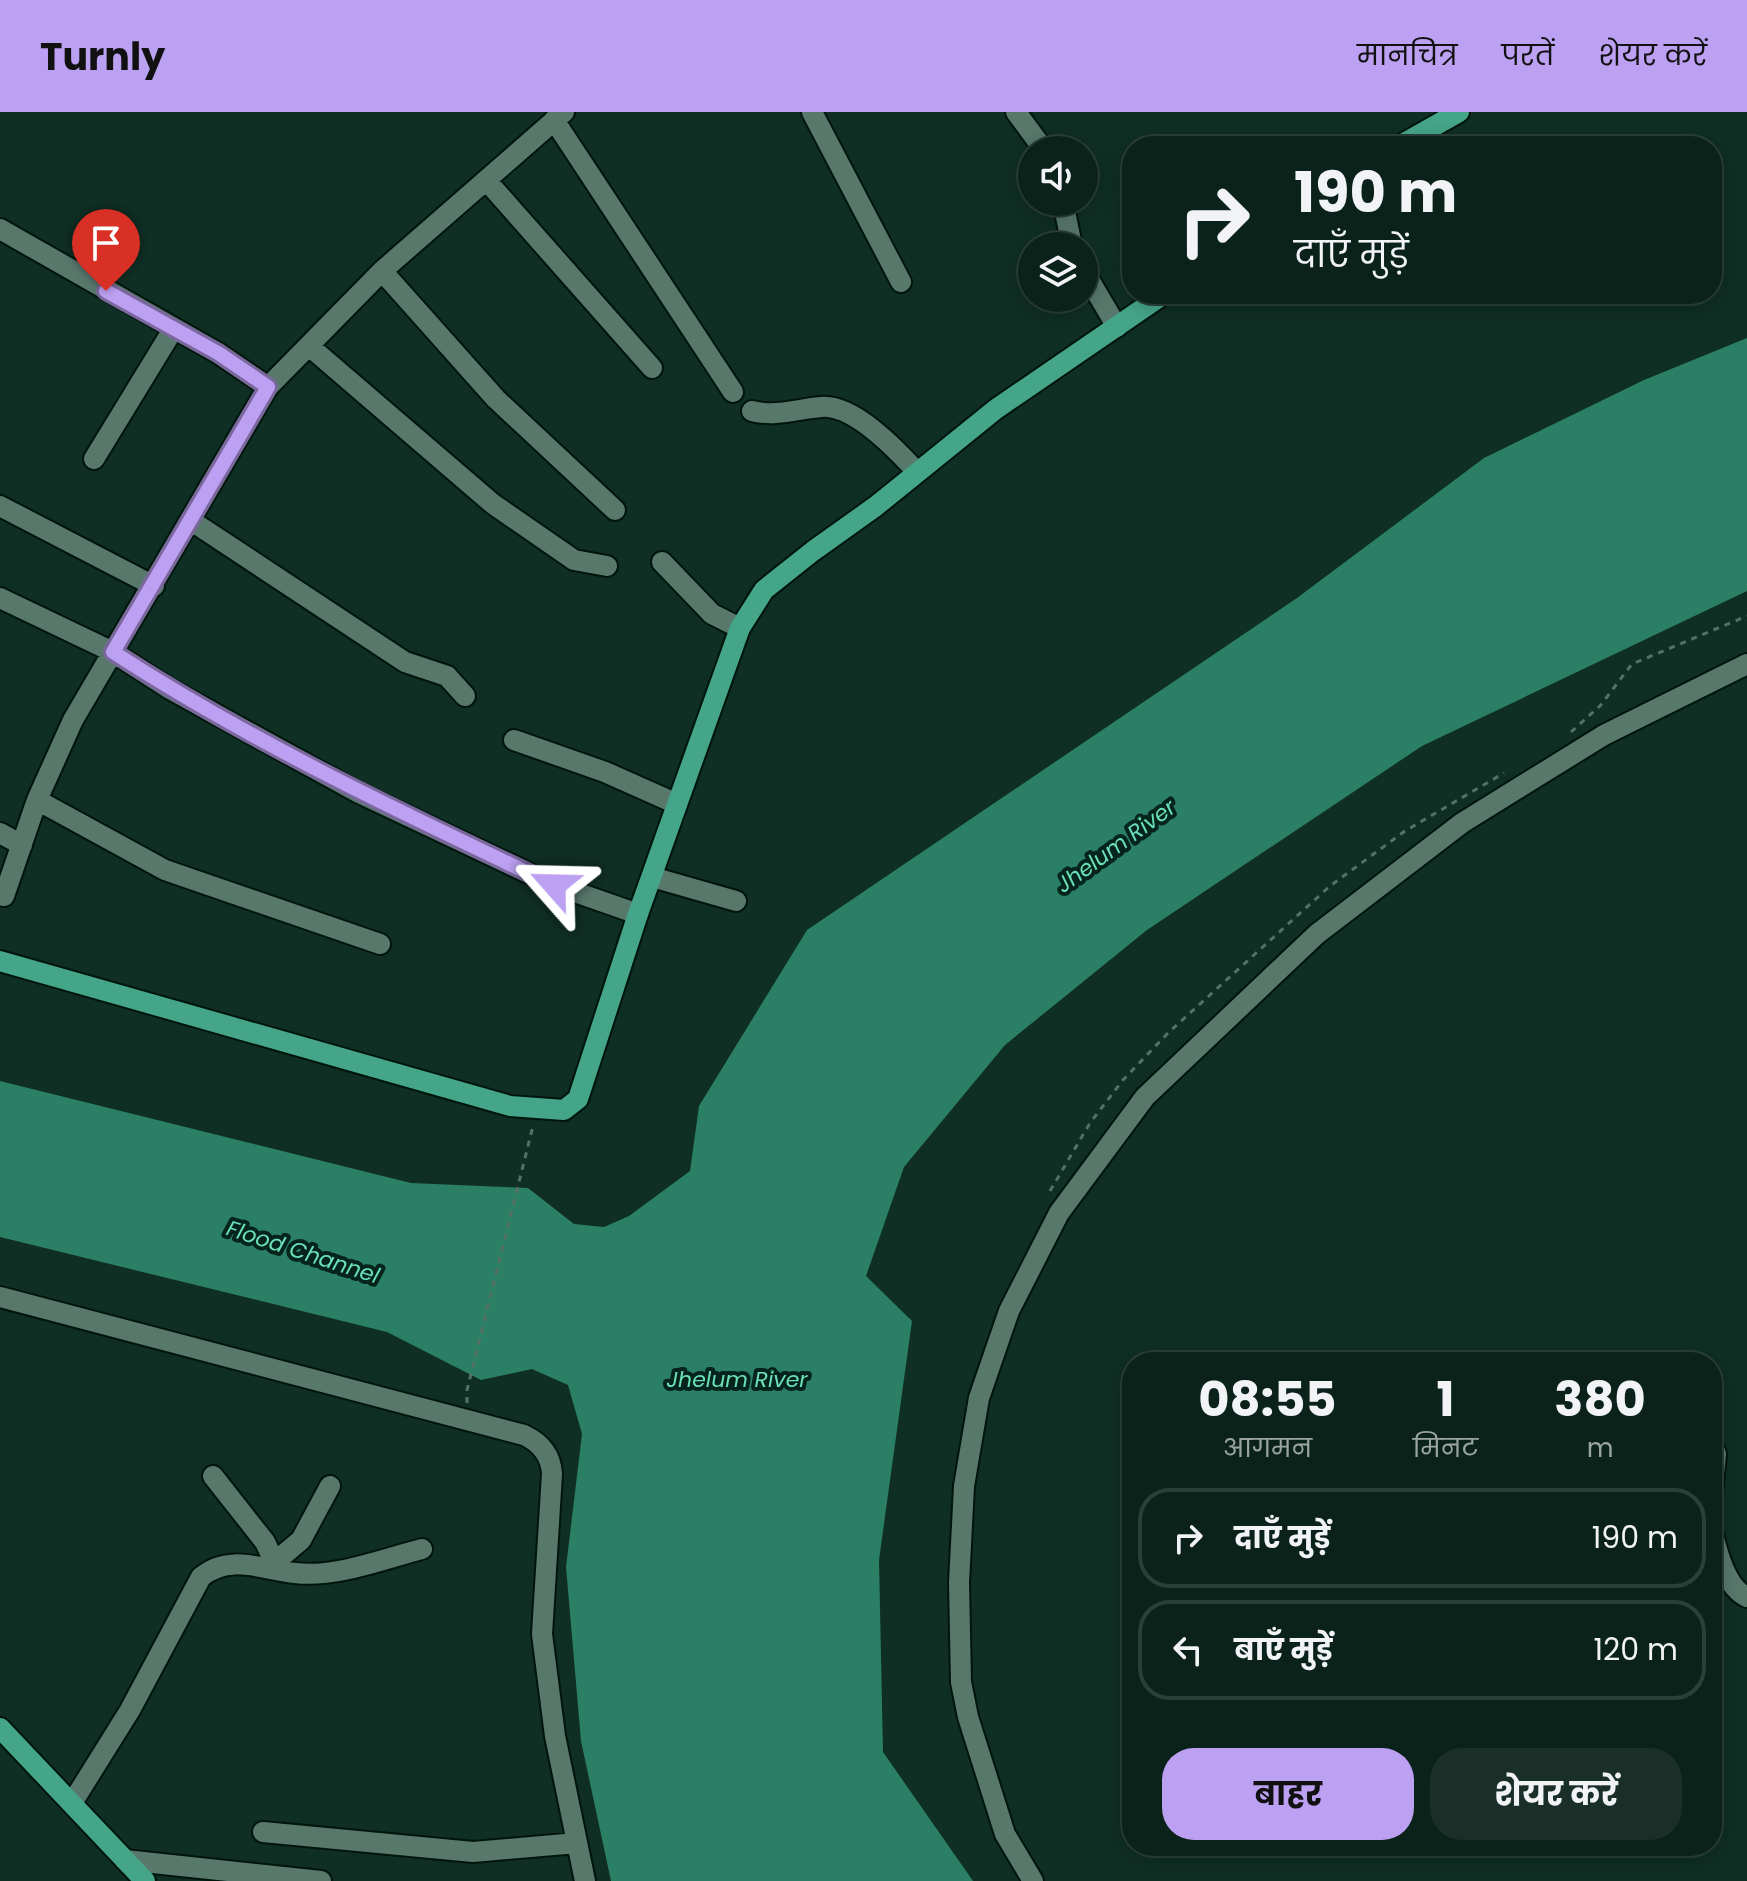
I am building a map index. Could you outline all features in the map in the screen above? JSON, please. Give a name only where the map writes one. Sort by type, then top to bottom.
[{"type":"main road","points":[[1417,136],[1459,112]]},
{"type":"main road","points":[[0,961],[510,1106],[564,1110],[578,1099],[638,914],[740,628],[764,590],[996,409],[1150,304]]},
{"type":"main road","points":[[0,1728],[145,1881]]},
{"type":"street","points":[[812,112],[901,282]]},
{"type":"street","points":[[1016,112],[1034,136]]},
{"type":"street","points":[[4,896],[37,800],[73,720],[268,387],[382,271],[559,116],[733,392]]},
{"type":"street","points":[[486,180],[652,368]]},
{"type":"street","points":[[0,229],[218,353],[268,387]]},
{"type":"street","points":[[382,271],[496,399],[615,510]]},
{"type":"street","points":[[1098,295],[1117,327]]},
{"type":"street","points":[[94,459],[174,328]]},
{"type":"street","points":[[309,346],[493,504],[574,560],[607,566]]},
{"type":"street","points":[[752,411],[775,414],[821,407],[842,410],[894,446],[917,472]]},
{"type":"street","points":[[0,506],[154,586]]},
{"type":"street","points":[[190,520],[405,662],[447,676],[465,696]]},
{"type":"street","points":[[662,562],[712,614],[740,628]]},
{"type":"street","points":[[0,598],[113,652],[170,689],[359,793],[554,885]]},
{"type":"street","points":[[1033,1881],[1005,1834],[968,1717],[961,1682],[959,1583],[964,1486],[979,1398],[1009,1311],[1059,1213],[1145,1097],[1317,934],[1462,823],[1604,735],[1747,664]]},
{"type":"street","points":[[514,740],[605,772],[677,804]]},
{"type":"street","points":[[37,800],[165,870],[380,944]]},
{"type":"street","points":[[0,833],[22,845]]},
{"type":"street","points":[[652,877],[736,901]]},
{"type":"street","points":[[575,892],[638,914]]},
{"type":"street","points":[[0,1297],[524,1435],[542,1448],[549,1457],[552,1474],[544,1563],[542,1634],[555,1736],[585,1881]]},
{"type":"street","points":[[213,1476],[277,1566]]},
{"type":"street","points":[[277,1566],[301,1540],[330,1486]]},
{"type":"street","points":[[72,1803],[130,1710],[201,1577],[217,1566],[230,1563],[277,1566],[299,1574],[336,1569],[422,1549]]},
{"type":"street","points":[[1722,1562],[1736,1589],[1747,1597]]},
{"type":"street","points":[[263,1832],[473,1852],[577,1843]]},
{"type":"street","points":[[125,1860],[321,1881]]},
{"type":"path","points":[[1565,736],[1600,706],[1632,664],[1747,616]]},
{"type":"path","points":[[1049,1193],[1090,1123],[1123,1080],[1168,1033],[1330,886],[1405,831],[1508,770]]},
{"type":"path","points":[[467,1390],[530,1140]]},
{"type":"water","name":"Jhelum River","points":[[1747,338],[1747,591],[1422,746],[1147,930],[1005,1045],[904,1167],[866,1276],[912,1321],[879,1560],[883,1752],[973,1881],[611,1881],[581,1741],[566,1567],[582,1434],[568,1385],[532,1369],[481,1380],[387,1332],[0,1237],[0,1081],[411,1183],[528,1188],[574,1224],[604,1227],[629,1216],[690,1171],[699,1106],[807,930],[1297,598],[1484,458],[1644,380]]},
{"type":"route","points":[[106,291],[218,353],[268,387],[113,652],[170,689],[359,793],[554,885]]},
{"type":"water label","name":"Flood Channel","points":[[303,1252]]}]
